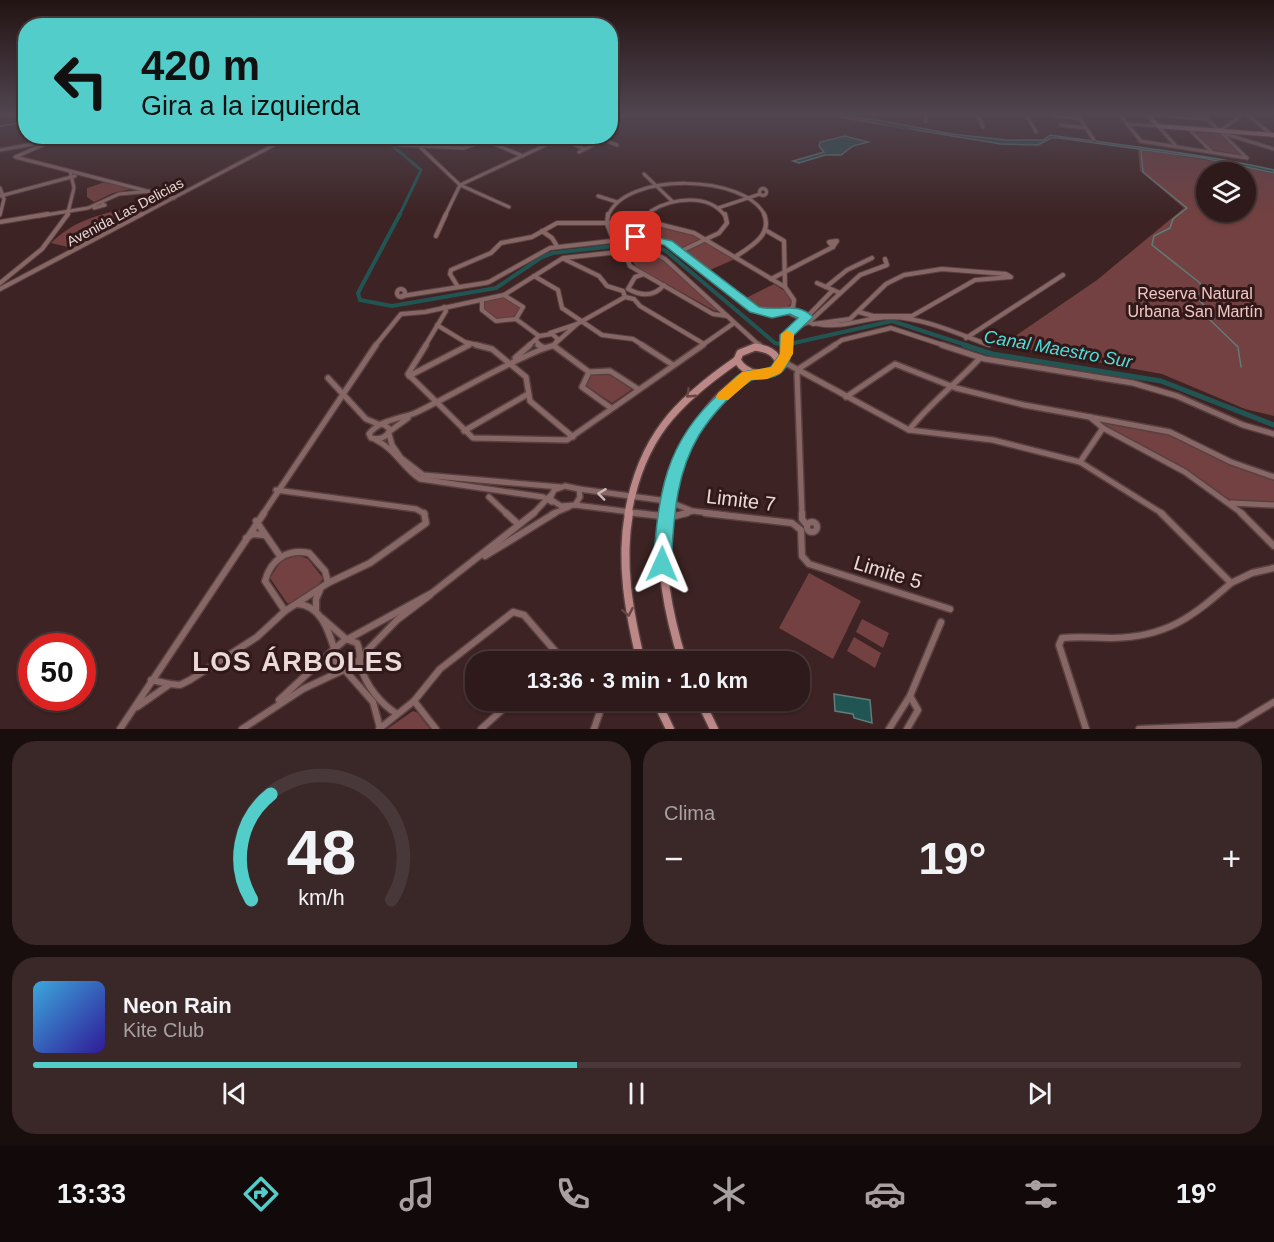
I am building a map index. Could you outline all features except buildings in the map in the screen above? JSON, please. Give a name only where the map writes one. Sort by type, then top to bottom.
[{"type":"main road","points":[[639,651],[625,591],[623,542],[630,497],[648,449],[675,410],[707,379],[738,360],[744,350],[761,347],[781,364],[767,374],[747,376],[726,393],[693,432],[675,470],[664,516],[662,564],[667,601],[680,651]]},
{"type":"main road","points":[[738,360],[742,367],[755,374]]},
{"type":"main road","points":[[661,711],[670,729]]},
{"type":"main road","points":[[705,711],[714,729]]},
{"type":"street","points":[[37,148],[15,157],[175,197]]},
{"type":"street","name":"Avenida Las Delicias","points":[[0,289],[268,148]]},
{"type":"street","points":[[421,148],[460,185],[509,207]]},
{"type":"street","points":[[438,148],[460,148]]},
{"type":"street","points":[[504,148],[523,156]]},
{"type":"street","points":[[436,236],[460,185],[540,148]]},
{"type":"street","points":[[1193,148],[1248,159],[1237,148]]},
{"type":"street","points":[[1208,148],[1211,151]]},
{"type":"street","points":[[579,152],[585,149]]},
{"type":"street","points":[[0,283],[42,248],[70,210],[75,189],[70,171]]},
{"type":"street","points":[[2,195],[84,174]]},
{"type":"street","points":[[644,174],[672,201]]},
{"type":"street","points":[[613,239],[607,223],[609,212],[617,202],[638,190],[657,185],[704,184],[747,198],[765,215],[767,231],[757,244],[735,257]]},
{"type":"street","points":[[0,188],[2,195],[0,215]]},
{"type":"street","points":[[0,221],[97,205],[119,194],[150,190]]},
{"type":"street","points":[[718,208],[760,194]]},
{"type":"street","points":[[598,196],[617,202]]},
{"type":"street","points":[[648,223],[648,216],[654,209],[672,201],[695,201],[718,208],[726,217],[726,226],[681,251]]},
{"type":"street","points":[[458,287],[450,274],[451,270],[492,253],[501,243],[532,237],[563,222],[648,223],[675,226],[706,239],[785,287],[795,298],[789,311]]},
{"type":"street","points":[[542,231],[552,238],[557,246]]},
{"type":"street","points":[[767,231],[784,241],[785,287]]},
{"type":"street","points":[[402,296],[492,281],[542,251],[557,246],[650,237],[662,240],[681,251],[750,307],[772,314],[789,311],[827,327],[891,317],[934,326],[989,345]]},
{"type":"street","points":[[771,279],[833,247]]},
{"type":"street","points":[[120,729],[276,490],[398,315],[504,295],[563,258],[645,250],[663,257],[761,347]]},
{"type":"street","points":[[624,251],[629,265],[713,314],[727,316]]},
{"type":"street","points":[[563,258],[582,270],[598,276],[607,286],[623,291],[628,289],[635,277],[644,274]]},
{"type":"street","points":[[826,287],[847,270],[872,258]]},
{"type":"street","points":[[811,321],[860,275],[886,266],[885,259]]},
{"type":"street","points":[[859,312],[873,316],[893,314],[912,316],[972,281],[1012,278],[1006,273],[942,269],[904,275],[883,287],[850,319],[811,321],[791,328],[786,341],[786,353],[781,364],[909,430],[996,441],[1080,462],[1153,505],[1231,583]]},
{"type":"street","points":[[987,273],[990,279]]},
{"type":"street","points":[[966,338],[1063,274]]},
{"type":"street","points":[[534,276],[558,290],[562,308],[579,323],[605,336],[635,341],[673,365]]},
{"type":"street","points":[[817,283],[840,292]]},
{"type":"street","points":[[633,299],[640,295],[658,292],[664,285]]},
{"type":"street","points":[[628,289],[640,295]]},
{"type":"street","points":[[811,321],[832,290]]},
{"type":"street","points":[[623,291],[625,297]]},
{"type":"street","points":[[504,295],[523,307],[516,319]]},
{"type":"street","points":[[509,362],[537,338],[579,323],[625,297],[633,299],[640,306],[704,344]]},
{"type":"street","points":[[482,300],[482,310],[496,321],[516,319],[537,338]]},
{"type":"street","points":[[409,376],[414,363],[446,311],[444,307]]},
{"type":"street","points":[[369,433],[382,425],[414,413],[509,362],[555,344],[579,323]]},
{"type":"street","points":[[409,376],[473,438],[561,441],[573,437],[734,323]]},
{"type":"street","points":[[437,325],[470,344],[488,347],[509,362],[528,379],[528,394],[532,403],[573,437]]},
{"type":"street","points":[[798,372],[842,339],[891,328],[980,358],[1133,383],[1177,396],[1246,426],[1274,434]]},
{"type":"street","points":[[548,334],[557,337],[555,344]]},
{"type":"street","points":[[537,338],[536,345],[545,348]]},
{"type":"street","points":[[409,376],[470,344]]},
{"type":"street","points":[[555,344],[589,372]]},
{"type":"street","points":[[909,430],[928,406],[953,387],[980,358]]},
{"type":"street","points":[[414,363],[426,367]]},
{"type":"street","points":[[846,397],[892,364],[902,365],[953,387],[1024,405],[1170,432],[1231,462],[1274,477]]},
{"type":"street","points":[[589,372],[603,369],[612,371],[638,389]]},
{"type":"street","points":[[589,372],[582,387],[611,408]]},
{"type":"street","points":[[798,372],[802,519],[807,525]]},
{"type":"street","points":[[328,378],[366,419],[382,425],[389,433],[390,442],[419,474],[446,479],[579,489],[667,501],[693,511]]},
{"type":"street","points":[[464,430],[528,394]]},
{"type":"street","points":[[373,439],[383,438],[414,413]]},
{"type":"street","points":[[1090,417],[1103,428],[1158,456],[1231,503],[1274,546]]},
{"type":"street","points":[[366,419],[373,439],[388,447],[410,472],[420,479],[517,493],[572,506],[664,516],[693,511]]},
{"type":"street","points":[[1080,462],[1103,428]]},
{"type":"street","points":[[517,493],[520,483]]},
{"type":"street","points":[[261,715],[303,688],[360,659],[397,620],[474,562],[550,499],[560,487]]},
{"type":"street","points":[[474,562],[512,541],[554,513],[572,506],[580,497],[579,489]]},
{"type":"street","points":[[151,680],[170,684],[184,683],[257,637],[285,611],[326,585],[361,568],[418,531],[426,523],[426,516],[416,509],[276,490]]},
{"type":"street","points":[[489,497],[518,524]]},
{"type":"street","points":[[1231,503],[1274,505]]},
{"type":"street","name":"Limite 7","points":[[693,511],[786,522],[799,527],[801,554],[805,562],[816,567]]},
{"type":"street","points":[[525,518],[534,526]]},
{"type":"street","points":[[256,521],[280,556]]},
{"type":"street","points":[[244,539],[253,534],[266,536]]},
{"type":"street","points":[[506,534],[512,541]]},
{"type":"street","points":[[285,611],[265,581],[269,568],[280,556],[298,551],[309,553],[325,571],[326,585],[316,599],[318,613],[334,649],[336,662],[345,667],[362,685],[375,704],[380,716],[379,728]]},
{"type":"street","name":"Limite 5","points":[[816,567],[950,609]]},
{"type":"street","points":[[1086,729],[1059,645],[1062,638],[1130,638],[1169,631],[1186,622],[1231,583],[1252,573],[1274,568]]},
{"type":"street","points":[[242,729],[294,688],[347,639],[378,625],[432,593]]},
{"type":"street","points":[[296,604],[308,604],[337,634],[360,646],[360,659],[374,691],[390,711],[397,714]]},
{"type":"street","points":[[379,728],[414,700],[440,669],[513,612],[524,615],[555,651]]},
{"type":"street","points":[[889,729],[910,696],[941,622]]},
{"type":"street","points":[[337,634],[359,632]]},
{"type":"street","points":[[133,711],[170,684]]},
{"type":"street","points":[[907,729],[918,711],[910,696]]},
{"type":"street","points":[[414,700],[435,729]]},
{"type":"street","points":[[1139,729],[1236,725],[1274,702]]},
{"type":"street","points":[[481,729],[501,711]]},
{"type":"street","points":[[594,729],[600,711]]},
{"type":"green space","points":[[1211,148],[1235,148],[1242,155]]},
{"type":"green space","name":"Reserva Natural Urbana San Martín","points":[[1138,149],[1219,162],[1196,162],[1196,222],[1256,222],[1256,170],[1274,174],[1274,416],[1245,409],[1162,374],[1002,345],[1097,280],[1184,208],[1140,171]]},
{"type":"green space","points":[[108,181],[136,188],[113,193],[94,202],[87,197],[87,188]]},
{"type":"green space","points":[[127,209],[138,211],[68,247],[51,243],[77,224],[107,213]]},
{"type":"green space","points":[[645,225],[674,229],[701,239],[682,249],[663,239],[647,235]]},
{"type":"green space","points":[[706,241],[735,259],[710,270],[685,252]]},
{"type":"green space","points":[[642,251],[660,257],[718,310],[715,311],[636,267],[628,253]]},
{"type":"green space","points":[[774,284],[791,295],[792,302],[786,310],[764,310],[746,298]]},
{"type":"green space","points":[[504,297],[520,308],[514,317],[497,319],[484,309],[484,300]]},
{"type":"green space","points":[[606,371],[631,386],[631,390],[612,403],[585,385],[591,375]]},
{"type":"green space","points":[[1096,420],[1168,434],[1237,467],[1274,479],[1274,503],[1231,500]]},
{"type":"green space","points":[[298,555],[308,559],[323,578],[319,585],[292,603],[287,603],[270,578],[281,561]]},
{"type":"green space","points":[[809,573],[861,601],[833,659],[779,628]]},
{"type":"green space","points":[[862,619],[889,633],[883,648],[856,632]]},
{"type":"green space","points":[[854,637],[881,653],[875,668],[847,651]]},
{"type":"green space","points":[[413,711],[418,713],[430,729],[387,729]]},
{"type":"water","points":[[821,148],[850,148],[841,155],[825,155],[799,163],[793,161],[824,152]]},
{"type":"water","points":[[1131,148],[1162,150],[1233,162]]},
{"type":"water","points":[[1256,166],[1274,170],[1274,173],[1256,169]]},
{"type":"water","points":[[834,694],[870,700],[872,723],[854,718],[853,714],[835,711]]},
{"type":"waterway","name":"Canal Maestro Sur","points":[[395,148],[421,170],[400,215]]},
{"type":"waterway","points":[[1141,150],[1143,172],[1187,208],[1173,219],[1170,228],[1154,236],[1152,245],[1200,283],[1203,291],[1195,296],[1207,308],[1207,317],[1238,347],[1241,367]]},
{"type":"waterway","name":"Canal Maestro Sur","points":[[400,215],[358,293],[360,300],[392,306],[496,288],[542,257],[553,253],[641,243],[654,245],[666,251],[775,343],[785,345],[892,321],[969,346]]},
{"type":"waterway","name":"Canal Maestro Sur","points":[[964,345],[992,354],[1161,381],[1274,425]]},
{"type":"slow traffic","points":[[723,397],[747,376],[772,373],[776,370],[786,354],[787,334]]},
{"type":"district","name":"LOS ÁRBOLES","points":[[298,662]]},
{"type":"route","points":[[636,237],[650,237],[668,243],[759,312],[772,314],[791,310],[807,317],[789,331],[786,354],[778,368],[772,373],[747,376],[708,411],[693,432],[675,470],[668,497],[664,520],[662,564]]}]
